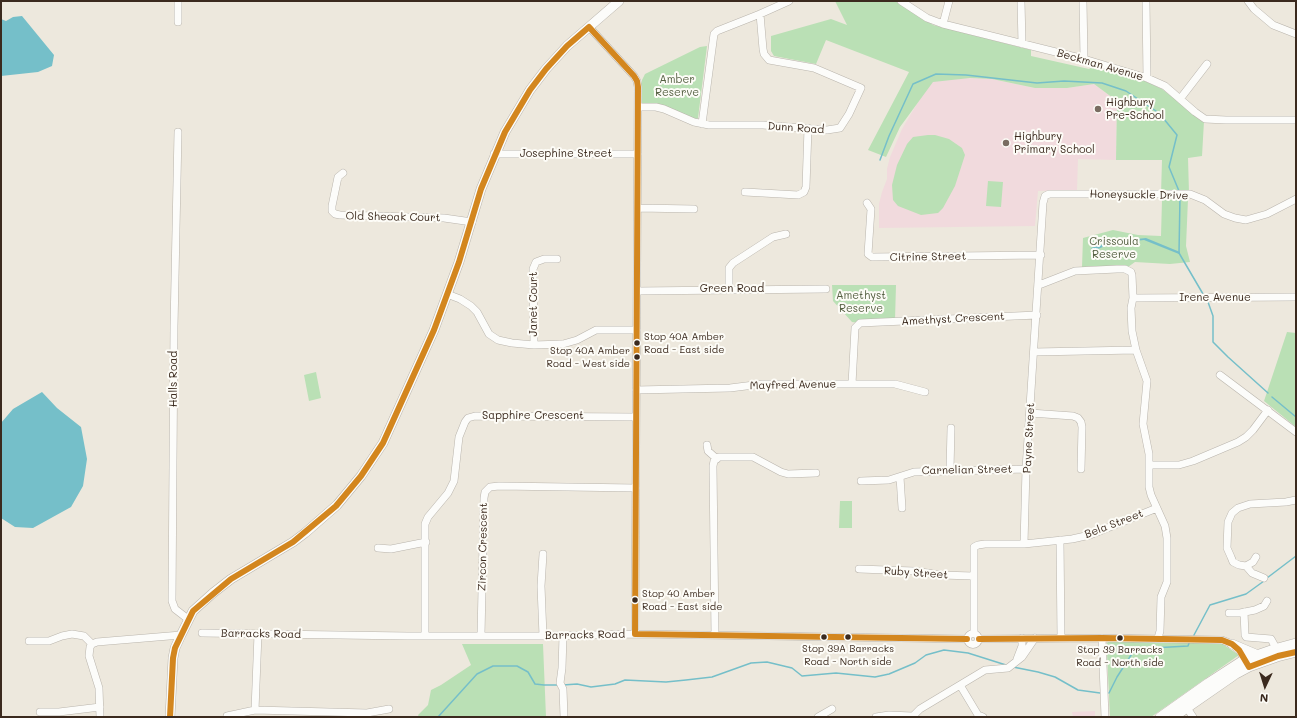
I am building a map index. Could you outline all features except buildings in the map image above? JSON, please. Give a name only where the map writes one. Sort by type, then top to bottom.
[{"type":"main road","points":[[170,717],[173,658],[175,648],[188,619],[200,604],[231,579],[274,554],[305,533],[337,505],[361,476],[383,443],[434,330],[472,222],[481,189],[494,154],[505,132],[530,90],[546,69],[611,4],[619,1]]},
{"type":"main road","points":[[1160,717],[1184,705],[1236,674],[1258,655],[1276,648],[1296,643]]},
{"type":"main road","points":[[1232,644],[1258,655]]},
{"type":"main road","points":[[1247,663],[1296,652]]},
{"type":"main road","points":[[1174,717],[1184,705]]},
{"type":"street","points":[[178,1],[178,22]]},
{"type":"street","points":[[702,124],[714,34],[717,31],[789,1]]},
{"type":"street","name":"Beckman Avenue","points":[[901,1],[927,18],[943,24],[1084,59],[1147,78],[1165,86],[1205,119],[1296,120]]},
{"type":"street","points":[[943,24],[949,1]]},
{"type":"street","points":[[1021,1],[1022,44]]},
{"type":"street","points":[[1083,1],[1084,59]]},
{"type":"street","points":[[1146,1],[1147,78]]},
{"type":"street","points":[[1248,1],[1254,9],[1272,25],[1296,34]]},
{"type":"street","name":"Dunn Road","points":[[638,107],[656,107],[664,109],[702,124],[763,125],[827,130],[840,128],[849,114],[861,88],[814,68],[769,60],[764,54],[763,50],[760,14]]},
{"type":"street","points":[[589,27],[634,76],[638,87],[635,634]]},
{"type":"street","points":[[1180,99],[1207,64]]},
{"type":"street","points":[[745,192],[798,195],[804,192],[806,187],[808,128]]},
{"type":"street","name":"Halls Road","points":[[178,132],[174,327],[172,601],[175,609],[188,619]]},
{"type":"street","name":"Josephine Street","points":[[494,154],[638,154]]},
{"type":"street","name":"Old Sheoak Court","points":[[343,173],[338,177],[332,206],[332,211],[334,214],[444,218],[472,222]]},
{"type":"street","name":"Honeysuckle Drive","points":[[1045,196],[1050,194],[1190,194],[1205,200],[1224,214],[1246,220],[1267,214],[1296,199]]},
{"type":"street","name":"Payne Street","points":[[1024,544],[1026,469],[1041,256],[1043,203],[1045,196]]},
{"type":"street","name":"Citrine Street","points":[[868,203],[871,209],[868,254],[872,257],[1041,256]]},
{"type":"street","points":[[638,208],[694,209]]},
{"type":"street","points":[[729,289],[729,268],[733,263],[773,238],[786,234]]},
{"type":"street","name":"Janet Court","points":[[534,345],[533,269],[536,262],[544,259],[557,259]]},
{"type":"street","points":[[1039,284],[1075,271],[1117,268],[1125,269],[1131,272],[1133,298],[1131,308],[1132,331],[1136,350],[1147,381],[1143,424],[1149,465],[1149,487],[1165,526],[1168,538],[1167,582],[1161,597],[1160,631],[1158,638]]},
{"type":"street","name":"Green Road","points":[[637,290],[826,289]]},
{"type":"street","points":[[447,294],[460,299],[471,306],[477,312],[489,334],[498,340],[512,343],[534,345],[562,344],[577,340],[596,330],[637,330]]},
{"type":"street","name":"Irene Avenue","points":[[1133,298],[1296,297]]},
{"type":"street","name":"Amethyst Crescent","points":[[852,384],[855,328],[860,323],[1036,315]]},
{"type":"street","points":[[1034,352],[1136,350]]},
{"type":"street","points":[[1220,374],[1296,432]]},
{"type":"street","name":"Mayfred Avenue","points":[[636,390],[730,388],[762,384],[895,384],[925,392]]},
{"type":"street","points":[[1149,465],[1179,465],[1193,461],[1238,442],[1253,430],[1268,410]]},
{"type":"street","points":[[1030,413],[1073,416],[1078,418],[1082,427],[1081,469]]},
{"type":"street","name":"Sapphire Crescent","points":[[424,636],[425,524],[428,517],[448,493],[454,480],[459,437],[468,418],[475,416],[636,417]]},
{"type":"street","points":[[950,470],[951,428]]},
{"type":"street","points":[[707,445],[708,451],[717,459]]},
{"type":"street","points":[[715,635],[714,461],[719,457],[753,456],[780,472],[788,474],[816,472]]},
{"type":"street","name":"Carnelian Street","points":[[861,480],[889,480],[914,472],[1026,469]]},
{"type":"street","points":[[900,476],[902,508]]},
{"type":"street","name":"Zircon Crescent","points":[[481,635],[484,498],[485,492],[490,487],[636,488]]},
{"type":"street","points":[[1264,578],[1252,573],[1246,566],[1234,562],[1227,548],[1228,522],[1232,513],[1238,508],[1258,502],[1286,502],[1296,500]]},
{"type":"street","name":"Bela Street","points":[[1024,544],[1090,535],[1157,508]]},
{"type":"street","points":[[1060,540],[1061,638]]},
{"type":"street","points":[[378,548],[391,549],[426,542]]},
{"type":"street","points":[[1024,544],[985,544],[974,547],[973,576],[976,636],[977,643],[969,643],[967,639],[970,634],[976,636],[1022,638],[1158,638],[1222,640],[1232,644],[1239,650],[1247,663]]},
{"type":"street","points":[[542,636],[541,586],[543,554]]},
{"type":"street","points":[[1246,566],[1253,562],[1256,557]]},
{"type":"street","name":"Ruby Street","points":[[860,569],[914,571],[941,575],[973,576]]},
{"type":"street","points":[[1230,613],[1244,612],[1264,606],[1267,601]]},
{"type":"street","points":[[1244,612],[1246,637],[1271,639],[1276,648]]},
{"type":"street","name":"Barracks Road","points":[[202,633],[424,636],[563,636],[635,634],[967,639]]},
{"type":"street","points":[[28,641],[49,641],[66,634],[84,636],[92,644]]},
{"type":"street","points":[[255,710],[258,634]]},
{"type":"street","points":[[92,644],[102,641],[181,635]]},
{"type":"street","points":[[563,636],[560,683],[563,689],[564,717]]},
{"type":"street","points":[[1012,665],[1022,646],[1022,638]]},
{"type":"street","points":[[876,717],[889,715],[912,716],[920,708],[985,670],[1012,665],[1025,653],[1035,638]]},
{"type":"street","points":[[1102,638],[1105,717]]},
{"type":"street","points":[[92,644],[90,647],[89,656],[99,688],[100,717]]},
{"type":"street","points":[[960,685],[978,715],[983,717]]},
{"type":"street","points":[[1184,705],[1193,717]]},
{"type":"street","points":[[40,712],[59,712],[100,707]]},
{"type":"street","points":[[227,716],[255,710],[333,714],[389,709]]},
{"type":"street","points":[[818,717],[832,709]]},
{"type":"shaded area","name":"Highbury Primary School","points":[[933,77],[992,79],[1035,88],[1067,88],[1094,84],[1117,101],[1116,160],[1078,159],[1077,190],[1038,191],[1035,226],[879,228],[879,204],[887,179],[887,169],[890,157],[902,129]]},
{"type":"shaded area","points":[[1095,711],[1095,717],[1073,717],[1072,712]]},
{"type":"green space","points":[[835,1],[901,1],[933,25],[1031,50],[1031,56],[1089,69],[1092,67],[1145,81],[1162,89],[1204,121],[1202,156],[1188,158],[1189,193],[1161,194],[1162,160],[1116,160],[1117,101],[1094,84],[1067,88],[1035,88],[992,79],[970,78],[933,82],[900,127],[886,157],[868,150],[909,72],[826,40],[816,64],[774,56],[771,51],[771,36],[831,19],[847,25]]},
{"type":"green space","name":"Amber Reserve","points":[[707,46],[698,118],[694,122],[645,107],[638,101],[642,80],[645,74],[700,47]]},
{"type":"green space","points":[[935,135],[949,139],[962,148],[965,155],[955,186],[943,208],[938,213],[921,215],[898,206],[893,200],[892,185],[897,165],[907,144],[913,137]]},
{"type":"green space","points":[[988,181],[1003,182],[1001,207],[986,206]]},
{"type":"green space","name":"Crissoula Reserve","points":[[1188,199],[1186,246],[1190,262],[1170,264],[1135,262],[1128,267],[1082,267],[1083,238],[1113,230],[1138,235],[1161,236],[1162,200]]},
{"type":"green space","name":"Amethyst Reserve","points":[[832,285],[896,285],[895,320],[860,323],[852,322],[833,301]]},
{"type":"green space","points":[[1287,332],[1296,333],[1296,427],[1264,401]]},
{"type":"green space","points":[[316,372],[321,398],[309,401],[304,375]]},
{"type":"green space","points":[[840,501],[852,501],[852,528],[839,528]]},
{"type":"green space","points":[[1108,642],[1221,643],[1239,655],[1151,717],[1110,717],[1107,653],[1104,649]]},
{"type":"green space","points":[[462,644],[543,644],[546,717],[419,717],[418,715],[428,705],[431,690],[471,665]]},
{"type":"water","points":[[22,16],[54,55],[52,66],[38,72],[1,76],[1,19],[6,21],[13,17]]},
{"type":"water","points":[[1146,238],[1180,252],[1179,254],[1144,240],[1110,244],[1093,251],[1091,248],[1110,242]]},
{"type":"water","points":[[42,392],[57,408],[81,427],[87,459],[83,486],[71,507],[33,528],[15,527],[1,518],[1,423],[13,409]]},
{"type":"waterway","points":[[880,160],[889,136],[913,84],[936,74],[966,75],[1037,83],[1064,81],[1102,83],[1126,91],[1159,113],[1177,135],[1169,167],[1179,191]]},
{"type":"waterway","points":[[1180,197],[1179,253],[1203,294]]},
{"type":"waterway","points":[[1208,302],[1213,316],[1213,342],[1268,393]]},
{"type":"waterway","points":[[1272,397],[1296,417]]},
{"type":"waterway","points":[[1267,578],[1296,556]]},
{"type":"waterway","points":[[1194,635],[1210,605],[1246,594],[1264,581]]},
{"type":"waterway","points":[[1109,693],[1117,677],[1135,649],[1188,646],[1189,643]]},
{"type":"waterway","points":[[563,685],[577,684],[591,687],[615,684],[625,680],[666,682],[686,680],[712,677],[751,663],[767,662],[792,668],[802,676],[836,673],[875,677],[889,674],[915,663],[926,655],[944,650],[968,653],[1006,665]]},
{"type":"waterway","points":[[438,717],[477,674],[493,666],[517,666],[528,672],[535,684],[559,685]]},
{"type":"waterway","points":[[1013,667],[1055,677],[1078,690],[1100,693]]},
{"type":"transit line","points":[[170,717],[173,658],[175,648],[193,611],[231,579],[293,542],[336,506],[361,476],[383,443],[434,330],[459,262],[481,189],[505,132],[530,90],[546,69],[567,46],[589,27],[634,76],[638,87],[635,634],[967,639]]},
{"type":"transit line","points":[[979,639],[1102,638],[1222,640],[1232,644],[1239,650],[1249,667],[1278,656],[1296,652]]},
{"type":"place","name":"Highbury Pre-School","points":[[1098,109]]},
{"type":"place","name":"Highbury Primary School","points":[[1006,143]]},
{"type":"place","name":"Stop 40A Amber Road - East side","points":[[637,343]]},
{"type":"place","name":"Stop 40A Amber Road - West side","points":[[637,357]]},
{"type":"place","name":"Stop 40 Amber Road - East side","points":[[635,600]]},
{"type":"place","name":"Stop 39A Barracks Road - North side","points":[[848,637]]},
{"type":"place","name":"Stop 39 Barracks Road - North side","points":[[1120,638]]}]
